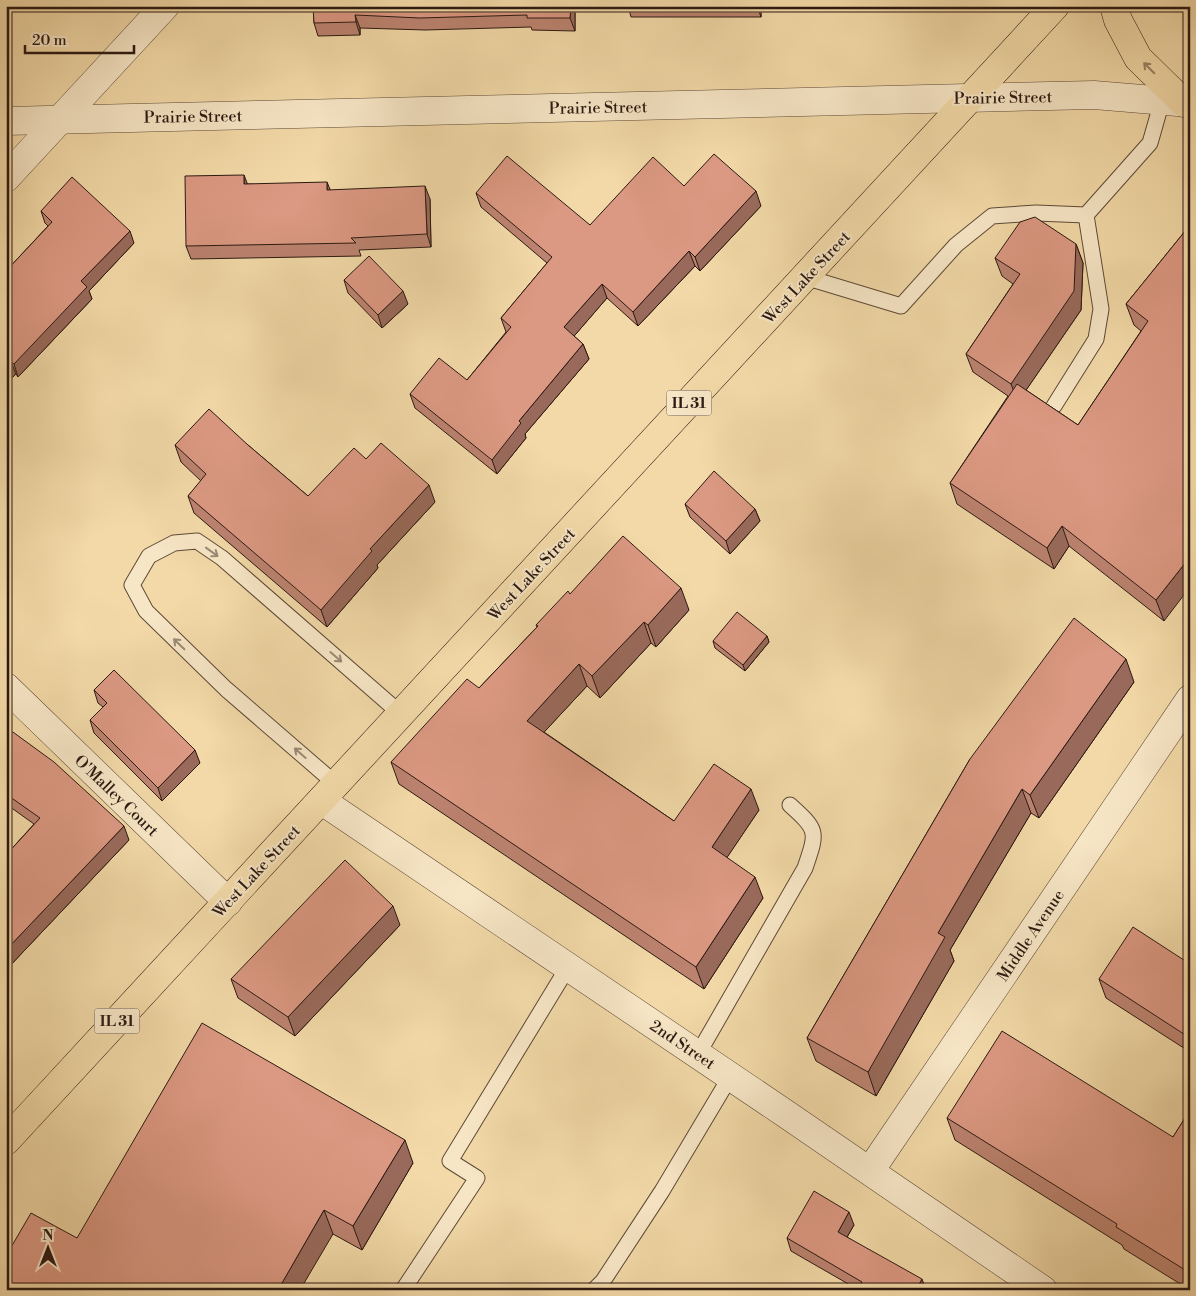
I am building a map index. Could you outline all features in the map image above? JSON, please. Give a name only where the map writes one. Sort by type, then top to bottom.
[{"type":"main road","name":"West Lake Street","points":[[6,1141],[1055,6]]},
{"type":"main road","points":[[1114,6],[1118,20],[1138,58],[1178,102]]},
{"type":"street","points":[[6,178],[165,6]]},
{"type":"street","name":"Prairie Street","points":[[6,121],[1094,95],[1178,102]]},
{"type":"street","name":"O'Malley Court","points":[[6,688],[228,902]]},
{"type":"street","name":"Middle Avenue","points":[[870,1171],[1190,699]]},
{"type":"street","name":"2nd Street","points":[[329,793],[568,967],[1043,1290]]},
{"type":"lane","points":[[1086,215],[1150,143],[1178,102]]},
{"type":"lane","points":[[806,277],[901,306],[956,245],[992,216],[1036,212],[1086,215]]},
{"type":"lane","points":[[1054,406],[1096,339],[1101,309],[1086,215]]},
{"type":"lane","points":[[329,793],[146,611],[132,585],[149,556],[174,543],[197,541],[222,558],[402,714]]},
{"type":"lane","points":[[698,1054],[804,868],[814,840],[810,823],[790,805]]},
{"type":"lane","points":[[403,1290],[477,1178],[450,1161],[568,967]]},
{"type":"lane","points":[[594,1290],[603,1280],[662,1191],[730,1077]]},
{"type":"building","points":[[313,6],[571,6],[570,18],[527,18],[527,15],[420,18],[355,15],[356,22],[314,23]]},
{"type":"building","points":[[714,154],[756,191],[695,257],[689,251],[633,312],[602,284],[564,327],[583,344],[519,421],[521,423],[492,460],[410,394],[439,358],[467,380],[511,327],[501,318],[552,257],[476,193],[507,156],[590,225],[653,157],[684,186]]},
{"type":"building","points":[[244,175],[244,184],[327,182],[327,190],[425,186],[427,234],[351,238],[356,243],[186,246],[185,176]]},
{"type":"building","points":[[72,177],[130,231],[81,281],[87,287],[14,364],[11,362],[6,366],[6,271],[52,222],[41,211]]},
{"type":"building","points":[[1035,217],[1076,244],[1074,291],[1011,384],[966,354],[1020,274],[995,258],[1020,222]]},
{"type":"building","points":[[1190,225],[1190,557],[1156,600],[1062,526],[1047,548],[950,483],[1017,384],[1078,425],[1148,321],[1126,304]]},
{"type":"building","points":[[369,256],[403,291],[378,315],[344,280]]},
{"type":"building","points":[[209,409],[308,496],[354,448],[366,459],[381,443],[429,485],[370,549],[372,551],[321,610],[188,496],[206,474],[175,445]]},
{"type":"building","points":[[714,471],[755,509],[726,541],[685,504]]},
{"type":"building","points":[[623,536],[681,588],[648,625],[644,622],[592,676],[579,664],[527,721],[674,821],[714,764],[751,789],[712,847],[755,877],[696,967],[391,762],[467,679],[479,688],[538,626],[536,625],[568,591],[570,594]]},
{"type":"building","points":[[737,612],[767,636],[743,665],[713,641]]},
{"type":"building","points":[[1074,618],[1126,659],[1030,795],[1022,789],[938,933],[945,937],[868,1072],[807,1038],[970,759]]},
{"type":"building","points":[[114,670],[195,750],[158,788],[90,720],[107,703],[94,690]]},
{"type":"building","points":[[6,727],[54,762],[124,826],[6,950],[6,855],[40,818],[6,794]]},
{"type":"building","points":[[345,860],[393,906],[288,1017],[231,979]]},
{"type":"building","points":[[1133,927],[1190,964],[1190,1038],[1099,979]]},
{"type":"building","points":[[202,1023],[405,1140],[353,1226],[324,1210],[278,1290],[6,1290],[6,1256],[31,1213],[77,1238]]},
{"type":"building","points":[[1002,1031],[1173,1137],[1190,1110],[1190,1273],[1116,1227],[1117,1224],[947,1118]]},
{"type":"building","points":[[814,1191],[849,1212],[838,1232],[922,1279],[916,1290],[857,1290],[862,1282],[787,1238]]}]
